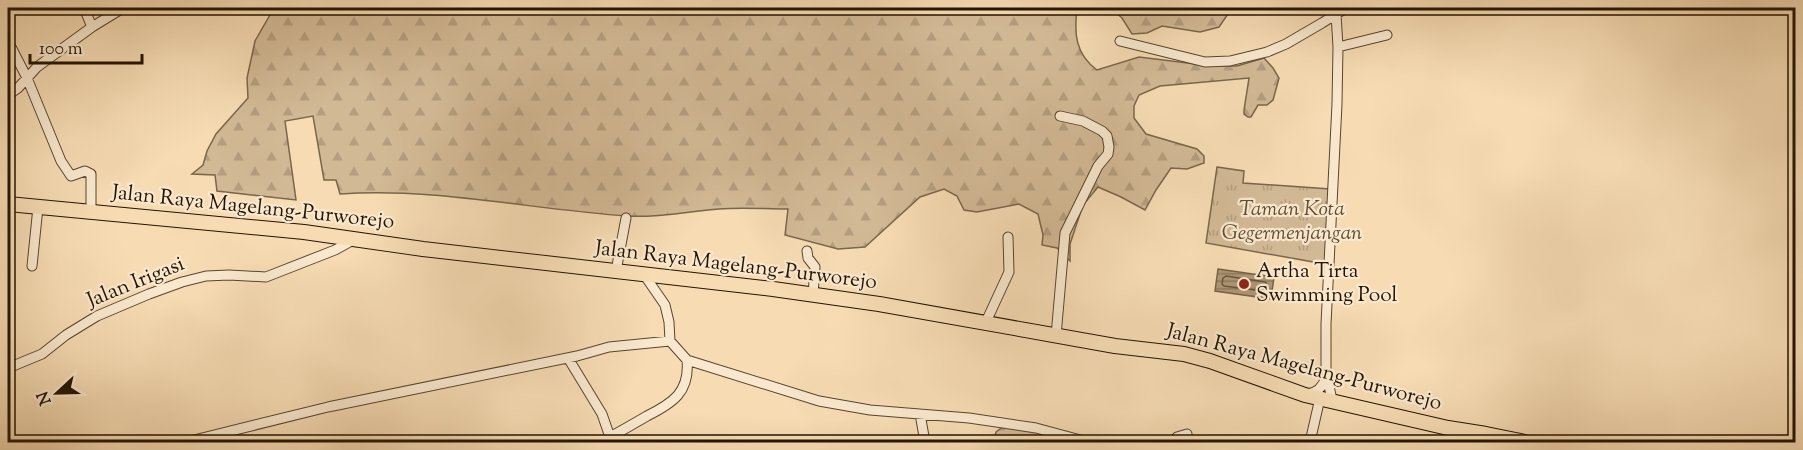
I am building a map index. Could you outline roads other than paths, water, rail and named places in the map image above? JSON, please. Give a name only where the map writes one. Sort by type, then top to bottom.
[{"type":"main road","name":"Jalan Raya Magelang-Purworejo","points":[[8,203],[304,232],[423,249],[643,273],[879,304],[1114,346],[1184,354],[1305,394],[1448,428],[1524,442]]},
{"type":"main road","points":[[1448,428],[1457,442]]},
{"type":"street","points":[[84,8],[92,27]]},
{"type":"street","points":[[8,95],[18,88],[37,67],[92,27],[123,8]]},
{"type":"street","points":[[1120,41],[1205,62],[1230,61],[1267,52],[1286,44],[1346,8]]},
{"type":"street","points":[[1310,442],[1326,399],[1326,340],[1338,47],[1336,14]]},
{"type":"street","points":[[1338,47],[1387,35]]},
{"type":"street","points":[[8,41],[27,78],[61,161],[71,176],[85,171],[90,174],[91,211]]},
{"type":"street","points":[[1056,336],[1065,233],[1098,166],[1108,154],[1109,147],[1107,136],[1102,131],[1083,121],[1060,116]]},
{"type":"street","points":[[32,266],[38,207]]},
{"type":"street","points":[[616,271],[626,218]]},
{"type":"street","points":[[985,324],[1009,272],[1008,237]]},
{"type":"street","name":"Jalan Irigasi","points":[[8,368],[42,354],[96,316],[160,290],[206,276],[266,278],[355,239]]},
{"type":"street","points":[[807,251],[808,258],[815,267],[813,295]]},
{"type":"street","points":[[643,273],[665,305],[670,340],[687,360],[819,401],[870,410],[969,418],[1036,428],[1088,442]]},
{"type":"street","points":[[186,442],[328,406],[568,358],[609,347],[670,340]]},
{"type":"street","points":[[568,358],[602,414],[611,440],[674,400],[684,387],[687,360]]},
{"type":"street","points":[[1305,394],[1314,393],[1320,388],[1325,381],[1326,370]]},
{"type":"street","points":[[920,414],[925,442]]},
{"type":"street","points":[[1173,442],[1178,437],[1187,435]]},
{"type":"water","name":"Artha Tirta Swimming Pool","points":[[1218,269],[1274,277],[1271,299],[1215,291]]},
{"type":"place","name":"Artha Tirta Swimming Pool","points":[[1244,284]]},
{"type":"park label","name":"Taman Kota Gegermenjangan","points":[[1292,222]]}]
